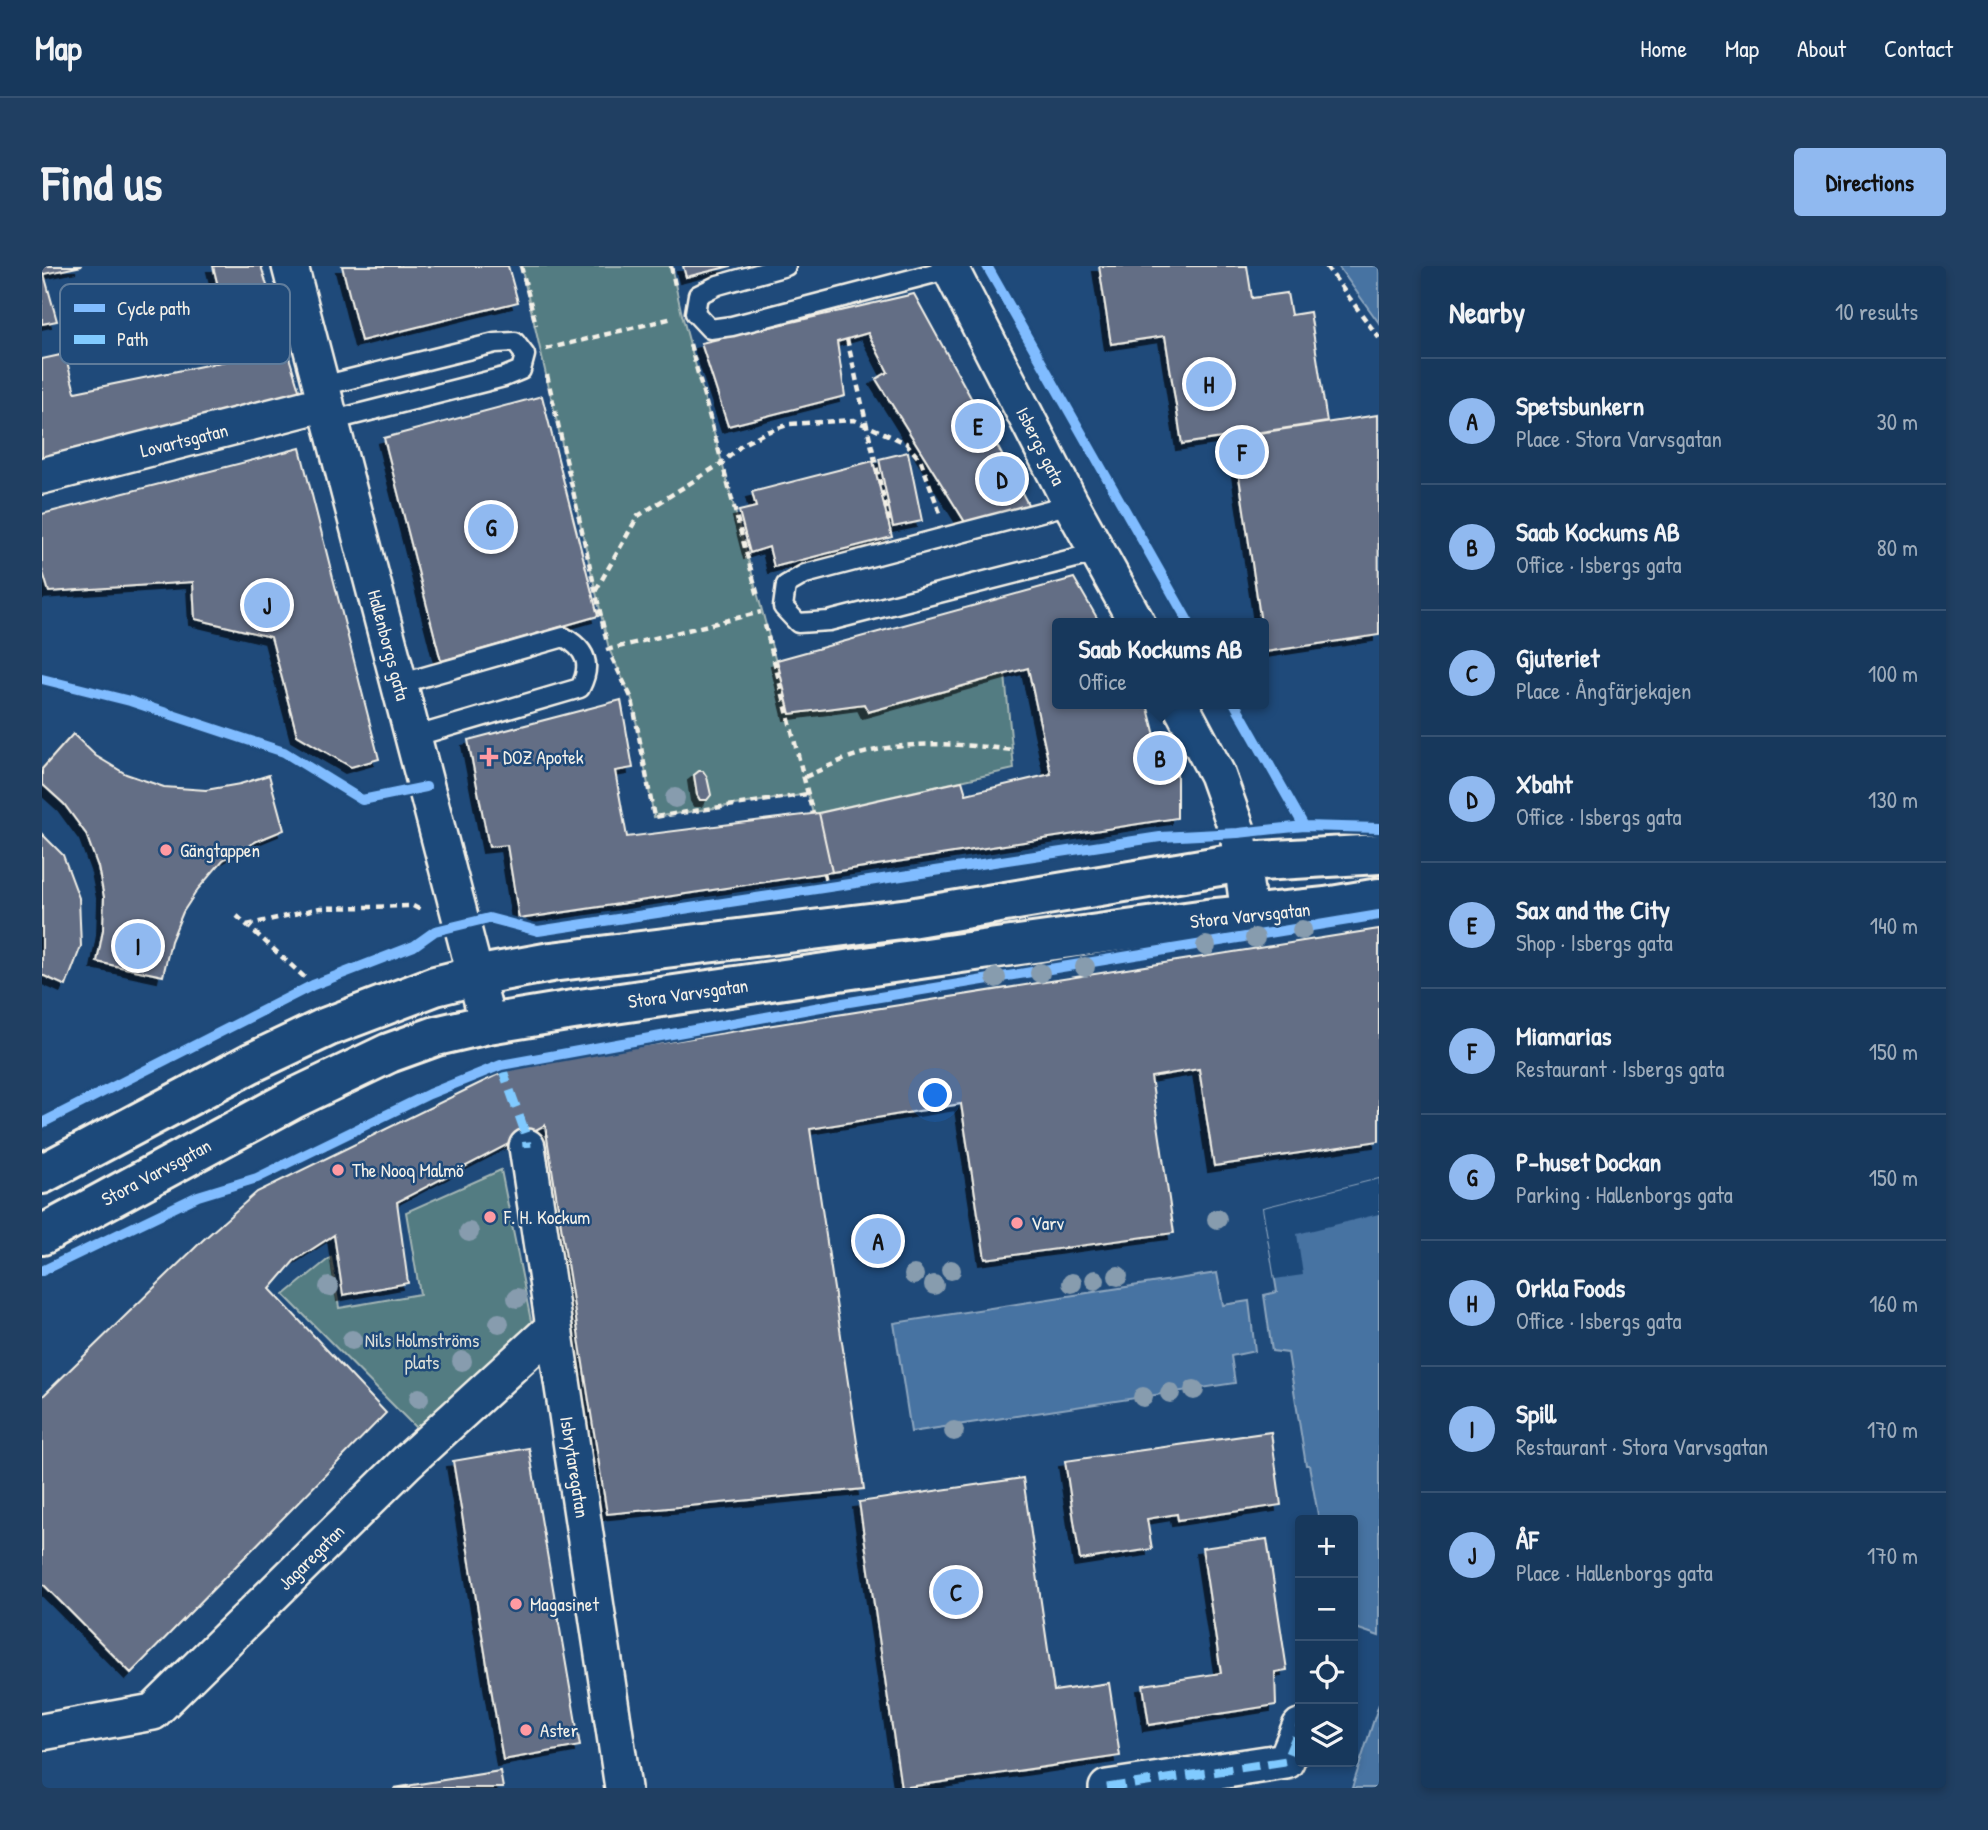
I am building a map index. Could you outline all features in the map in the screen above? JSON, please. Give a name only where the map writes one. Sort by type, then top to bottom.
[{"type":"street","name":"Hallenborgs gata","points":[[290,266],[413,737],[448,928],[475,976],[488,1024]]},
{"type":"street","name":"Isbergs gata","points":[[949,267],[1071,504],[1134,618]]},
{"type":"street","name":"Lovartsgatan","points":[[42,476],[326,404]]},
{"type":"street","points":[[1183,709],[1217,774],[1238,833],[1249,914]]},
{"type":"street","points":[[42,1174],[251,1063],[327,1027],[435,986],[475,976],[551,962],[910,918],[1243,862],[1379,854]]},
{"type":"street","name":"Stora Varvsgatan","points":[[42,1235],[283,1104],[389,1054],[436,1037],[488,1024],[961,953],[1379,898]]},
{"type":"street","name":"Isbrytaregatan","points":[[527,1147],[623,1788]]},
{"type":"street","name":"Jagaregatan","points":[[42,1731],[153,1712],[407,1462],[554,1327]]},
{"type":"street","points":[[1107,1788],[1286,1761],[1295,1739]]},
{"type":"lane","points":[[786,266],[718,285],[698,295],[688,314],[709,329],[732,326],[949,267]]},
{"type":"lane","points":[[515,342],[533,352],[521,370],[504,377],[326,404],[495,344],[515,342]]},
{"type":"lane","points":[[1071,504],[805,575],[786,585],[783,607],[798,623],[829,621],[1099,552]]},
{"type":"lane","points":[[399,684],[564,637],[576,643],[585,655],[587,674],[580,688],[413,737]]},
{"type":"path","points":[[521,266],[533,352],[608,649],[632,699],[654,817],[808,794]]},
{"type":"path","points":[[671,266],[688,314],[722,464],[813,814]]},
{"type":"path","points":[[1326,266],[1379,338]]},
{"type":"path","points":[[533,352],[688,314]]},
{"type":"path","points":[[847,339],[890,527]]},
{"type":"path","points":[[595,591],[638,516],[722,464],[743,444],[790,424],[854,420],[906,443],[921,461],[948,536]]},
{"type":"path","points":[[585,655],[783,607]]},
{"type":"path","points":[[805,777],[846,759],[921,744],[961,743],[1012,750]]},
{"type":"path","points":[[824,873],[827,888]]},
{"type":"path","points":[[813,890],[839,886]]},
{"type":"path","points":[[247,926],[320,908],[413,906],[448,928]]},
{"type":"path","points":[[237,916],[313,985]]},
{"type":"path","points":[[301,991],[325,981]]},
{"type":"green space","points":[[521,266],[671,266],[790,714],[864,704],[868,712],[1005,675],[1014,769],[813,814],[808,794],[654,817],[632,699],[609,649]]},
{"type":"green space","name":"Nils Holmströms plats","points":[[501,1170],[532,1326],[418,1430],[284,1295],[331,1257],[339,1308],[420,1294],[406,1212]]},
{"type":"water","points":[[1338,266],[1379,266],[1379,323]]},
{"type":"water","points":[[1379,1179],[1379,1636],[1358,1629],[1358,1515],[1318,1515],[1309,1465],[1306,1465],[1288,1353],[1272,1351],[1264,1295],[1277,1292],[1263,1208]]},
{"type":"water","points":[[1217,1273],[1223,1305],[1249,1301],[1255,1351],[1231,1356],[1235,1383],[911,1432],[894,1323]]},
{"type":"water","points":[[1379,1704],[1379,1788],[1352,1788]]},
{"type":"pier","points":[[1379,1179],[1379,1214],[1297,1234],[1303,1275],[1275,1279],[1263,1208]]},
{"type":"building","points":[[42,266],[82,266],[44,274],[57,321],[42,324]]},
{"type":"building","points":[[213,266],[261,266],[267,284],[217,284]]},
{"type":"building","points":[[342,266],[508,266],[518,302],[361,341]]},
{"type":"building","points":[[683,266],[731,266],[686,277]]},
{"type":"building","points":[[1099,266],[1247,266],[1252,298],[1287,293],[1291,315],[1310,312],[1327,422],[1182,444],[1165,336],[1111,344]]},
{"type":"building","points":[[914,294],[1030,508],[965,522],[876,379],[888,372],[868,333],[837,342],[845,396],[728,426],[701,343]]},
{"type":"building","points":[[60,355],[60,364],[68,364],[75,392],[212,364],[290,364],[290,360],[300,393],[42,463],[42,359]]},
{"type":"building","points":[[542,396],[598,616],[441,661],[384,438]]},
{"type":"building","points":[[1378,415],[1379,635],[1269,651],[1269,618],[1260,618],[1233,437]]},
{"type":"building","points":[[300,448],[379,759],[351,767],[297,735],[271,637],[195,619],[193,582],[49,592],[42,569],[42,514]]},
{"type":"building","points":[[908,452],[922,521],[893,527],[879,459]]},
{"type":"building","points":[[873,461],[892,537],[774,567],[769,547],[750,553],[739,511],[756,507],[752,492]]},
{"type":"building","points":[[1074,578],[1097,618],[1052,618],[1052,709],[1148,709],[1164,771],[1177,773],[1177,818],[832,872],[819,813],[962,781],[966,794],[1051,774],[1028,668],[868,712],[864,704],[790,714],[777,660]]},
{"type":"building","points":[[621,700],[633,768],[615,771],[627,837],[819,813],[832,872],[519,919],[507,845],[489,847],[468,740]]},
{"type":"building","name":"Gängtappen","points":[[73,734],[96,756],[126,774],[164,787],[206,790],[269,775],[284,830],[223,860],[198,889],[183,912],[171,941],[163,976],[97,962],[103,930],[104,897],[98,867],[86,834],[64,804],[42,784],[42,769]]},
{"type":"building","points":[[703,771],[707,777],[711,795],[707,800],[700,800],[697,795],[694,775]]},
{"type":"building","points":[[42,834],[63,855],[79,898],[81,946],[66,986],[42,975]]},
{"type":"building","points":[[1379,929],[1379,1141],[1214,1166],[1199,1069],[1151,1077],[1174,1233],[985,1259],[961,1104],[810,1129],[864,1489],[607,1514],[545,1125],[397,1202],[408,1283],[343,1295],[334,1235],[294,1261],[270,1289],[386,1413],[131,1673],[42,1583],[42,1397],[203,1240],[257,1192],[515,1066]]},
{"type":"building","points":[[878,1218],[893,1224],[899,1239],[893,1254],[878,1260],[863,1254],[857,1239],[863,1224]]},
{"type":"building","points":[[1271,1432],[1281,1505],[1178,1520],[1177,1514],[1147,1519],[1152,1549],[1080,1560],[1065,1461]]},
{"type":"building","name":"Magasinet","points":[[529,1448],[580,1746],[503,1760],[453,1461]]},
{"type":"building","points":[[1023,1478],[1054,1691],[1109,1683],[1120,1756],[901,1788],[859,1502]]},
{"type":"building","points":[[1267,1539],[1287,1670],[1275,1672],[1276,1705],[1149,1725],[1143,1685],[1221,1673],[1202,1548]]},
{"type":"building","points":[[500,1771],[503,1788],[394,1788]]},
{"type":"marked path","points":[[501,1065],[526,1135],[527,1147]]},
{"type":"marked path","points":[[1107,1788],[1286,1761],[1295,1739]]},
{"type":"cycle path","points":[[987,266],[1186,618]]},
{"type":"cycle path","points":[[42,679],[130,701],[284,752],[362,800],[426,787]]},
{"type":"cycle path","points":[[1238,709],[1304,826]]},
{"type":"cycle path","points":[[42,1123],[313,985],[414,946],[435,931],[489,918],[538,931],[1160,837],[1304,826],[1379,828]]},
{"type":"cycle path","points":[[42,1271],[198,1196],[257,1178],[429,1094],[501,1065],[837,1004],[1379,915]]},
{"type":"place","name":"Orkla Foods","points":[[1209,384]]},
{"type":"place","name":"Sax and the City","points":[[978,426]]},
{"type":"place","name":"Miamarias","points":[[1242,452]]},
{"type":"place","name":"Xbaht","points":[[1002,479]]},
{"type":"place","name":"P-huset Dockan","points":[[491,527]]},
{"type":"place","name":"ÅF","points":[[267,605]]},
{"type":"place","name":"DOZ Apotek","points":[[489,757]]},
{"type":"place","name":"Saab Kockums AB","points":[[1160,758]]},
{"type":"place","name":"Gängtappen","points":[[166,850]]},
{"type":"place","name":"Spill","points":[[138,946]]},
{"type":"place","name":"The Nooq Malmö","points":[[338,1170]]},
{"type":"place","name":"F. H. Kockum","points":[[490,1217]]},
{"type":"place","name":"Varv","points":[[1017,1223]]},
{"type":"place","name":"Spetsbunkern","points":[[878,1241]]},
{"type":"place","name":"Gjuteriet","points":[[956,1592]]},
{"type":"place","name":"Magasinet","points":[[516,1604]]},
{"type":"place","name":"Aster","points":[[526,1730]]}]
